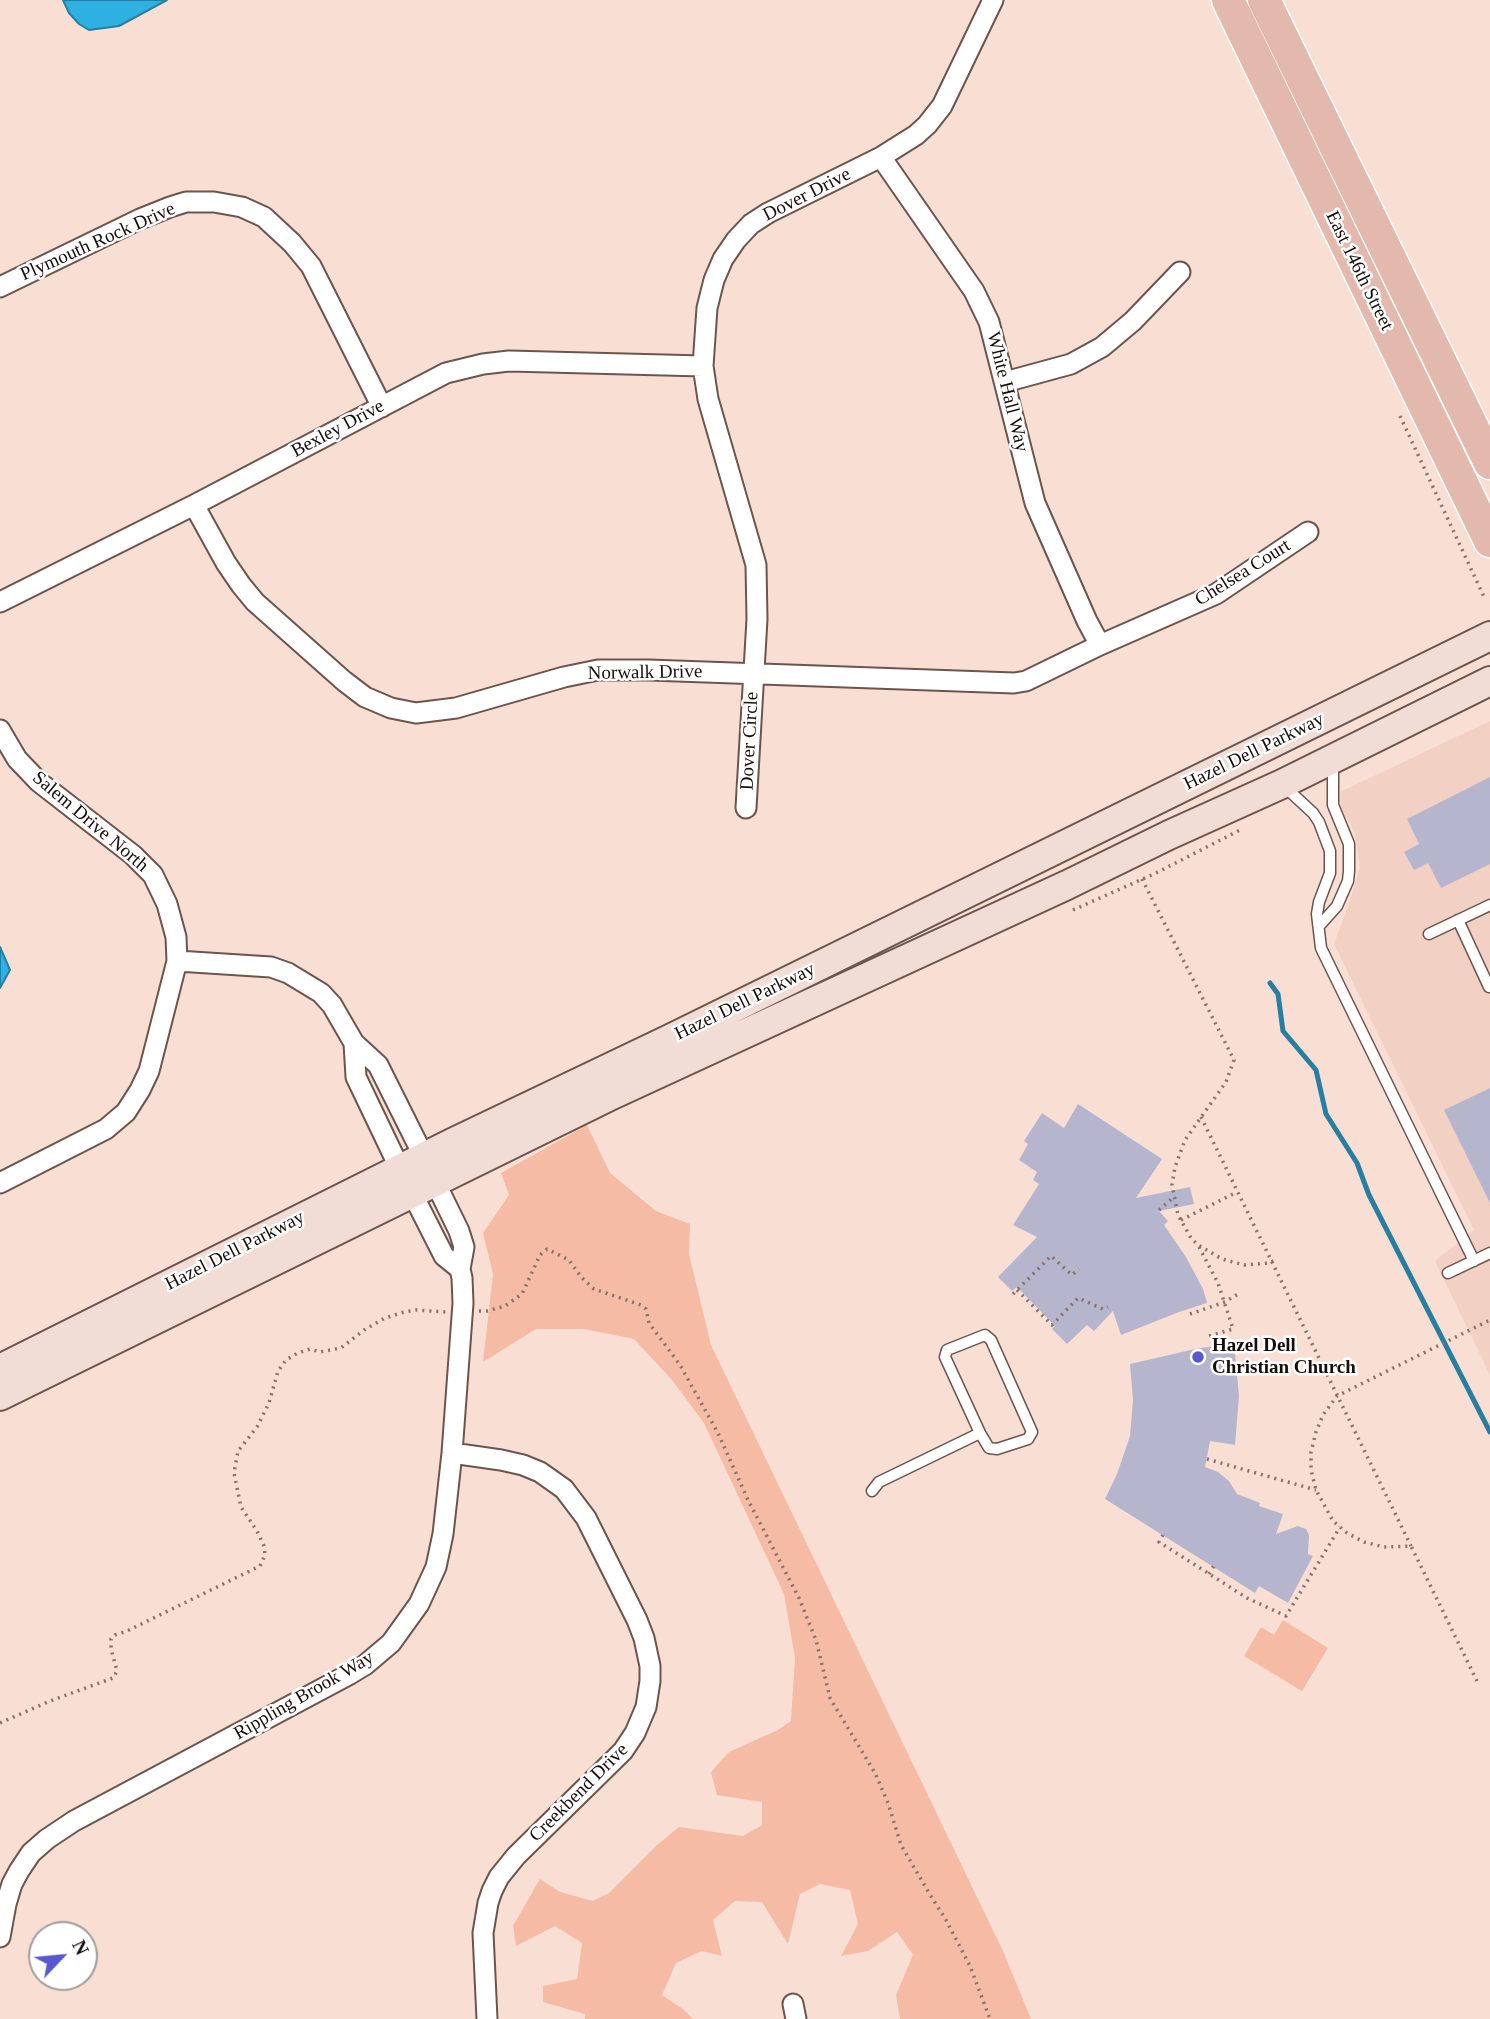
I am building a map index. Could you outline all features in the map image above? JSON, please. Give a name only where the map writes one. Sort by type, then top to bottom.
[{"type":"main road","name":"East 146th Street","points":[[1228,0],[1490,541]]},
{"type":"main road","name":"East 146th Street","points":[[1264,0],[1490,463]]},
{"type":"main road","name":"Hazel Dell Parkway","points":[[0,1396],[670,1039],[1490,636]]},
{"type":"main road","name":"Hazel Dell Parkway","points":[[0,1369],[418,1175],[614,1094],[1067,885],[1282,784],[1490,681]]},
{"type":"street","name":"Dover Drive","points":[[754,674],[756,565],[708,399],[703,366],[707,308],[714,280],[723,259],[751,224],[881,157],[927,125],[942,106],[993,0]]},
{"type":"street","name":"White Hall Way","points":[[881,157],[974,290],[989,322],[1035,503],[1100,645]]},
{"type":"street","name":"Plymouth Rock Drive","points":[[0,287],[170,207],[186,202],[214,202],[242,207],[264,217],[292,243],[311,266],[382,407]]},
{"type":"street","points":[[1005,382],[1070,364],[1102,347],[1133,321],[1180,272]]},
{"type":"street","name":"Bexley Drive","points":[[0,602],[194,505],[446,373],[509,361],[703,366]]},
{"type":"street","name":"Norwalk Drive","points":[[194,505],[240,586],[255,602],[365,697],[391,708],[416,713],[456,708],[598,670],[1014,683],[1026,681],[1100,645]]},
{"type":"street","name":"Chelsea Court","points":[[1100,645],[1216,594],[1308,532]]},
{"type":"street","name":"Dover Circle","points":[[746,808],[754,674]]},
{"type":"street","name":"Salem Drive North","points":[[0,730],[17,758],[39,782],[133,855],[153,875],[167,904],[176,937],[177,961]]},
{"type":"street","points":[[0,1183],[107,1129],[126,1112],[149,1071],[177,961],[271,967],[288,973],[321,993],[332,1005],[354,1042],[378,1065],[418,1175]]},
{"type":"street","points":[[354,1042],[355,1077],[418,1175]]},
{"type":"street","name":"Rippling Brook Way","points":[[0,1937],[6,1904],[19,1871],[39,1845],[60,1829],[365,1665],[391,1643],[419,1604],[436,1566],[443,1534],[452,1453],[463,1290],[460,1269],[444,1256],[418,1175]]},
{"type":"street","name":"Creekbend Drive","points":[[452,1453],[523,1465],[540,1472],[564,1489],[586,1518],[637,1620],[650,1666],[646,1707],[635,1733],[623,1751],[516,1856],[499,1877],[492,1891],[483,1933],[487,2019]]},
{"type":"lane","points":[[1320,925],[1337,906],[1349,872],[1349,844],[1333,805],[1333,759]]},
{"type":"lane","points":[[1282,784],[1320,822],[1330,851],[1329,873],[1317,914],[1321,948],[1474,1261]]},
{"type":"lane","points":[[1429,934],[1490,905]]},
{"type":"lane","points":[[1458,920],[1489,986]]},
{"type":"lane","points":[[1448,1273],[1490,1253]]},
{"type":"lane","points":[[985,1335],[991,1340],[1032,1432],[1028,1439],[997,1450],[989,1448],[980,1433],[945,1357],[947,1350],[985,1335]]},
{"type":"lane","points":[[872,1491],[879,1482],[980,1433]]},
{"type":"path","points":[[1156,873],[1242,829]]},
{"type":"path","points":[[1142,879],[1234,1060],[1226,1082],[1185,1140],[1175,1167],[1172,1185],[1181,1220],[1198,1245],[1222,1259],[1244,1265],[1274,1260]]},
{"type":"path","points":[[1201,1117],[1274,1260],[1337,1396],[1477,1681]]},
{"type":"path","points":[[1181,1220],[1237,1192]]},
{"type":"path","points":[[1159,1210],[1175,1196]]},
{"type":"path","points":[[1198,1245],[1225,1302],[1233,1329],[1209,1336]]},
{"type":"path","points":[[0,1723],[61,1696],[113,1678],[117,1671],[111,1639],[115,1634],[127,1631],[260,1566],[265,1555],[264,1546],[241,1507],[234,1473],[238,1451],[257,1427],[269,1403],[278,1371],[286,1360],[310,1349],[320,1352],[341,1348],[385,1318],[404,1312],[487,1311],[505,1306],[522,1294],[540,1255],[547,1249],[569,1260],[594,1289],[646,1309],[649,1323],[680,1366],[718,1433],[748,1500],[799,1598],[816,1640],[830,1698],[875,1773],[901,1845],[970,1966],[990,2019]]},
{"type":"path","points":[[1013,1294],[1051,1256],[1072,1275],[1079,1269]]},
{"type":"path","points":[[1017,1290],[1052,1325],[1078,1298],[1103,1308],[1108,1307]]},
{"type":"path","points":[[1190,1314],[1225,1302],[1238,1294]]},
{"type":"path","points":[[1411,1546],[1384,1547],[1364,1542],[1333,1521],[1316,1490],[1311,1470],[1311,1452],[1316,1432],[1323,1415],[1337,1396],[1490,1321]]},
{"type":"path","points":[[1207,1459],[1316,1490]]},
{"type":"path","points":[[1163,1535],[1159,1542],[1247,1598],[1286,1616],[1340,1527]]},
{"type":"path","points":[[1209,1574],[1215,1564]]},
{"type":"shaded area","points":[[1490,721],[1490,1375],[1435,1261],[1474,1230],[1334,944],[1360,868],[1355,833],[1341,807],[1340,792]]},
{"type":"shaded area","points":[[587,1125],[610,1173],[656,1211],[690,1224],[689,1254],[711,1345],[1003,1951],[1031,2019],[900,2019],[896,1995],[913,1955],[897,1932],[868,1951],[841,1956],[858,1924],[850,1890],[820,1884],[800,1894],[788,1944],[762,1902],[735,1901],[713,1920],[722,1956],[702,1951],[676,1963],[662,1995],[693,2019],[585,2019],[585,2014],[543,2002],[543,1986],[577,1979],[582,1943],[555,1926],[516,1946],[513,1926],[540,1879],[560,1892],[593,1901],[609,1893],[679,1827],[743,1836],[762,1825],[762,1802],[717,1795],[711,1772],[729,1752],[778,1730],[791,1721],[795,1658],[784,1594],[704,1423],[672,1380],[634,1339],[584,1329],[536,1329],[483,1362],[493,1274],[483,1233],[509,1195],[501,1173]]},
{"type":"shaded area","points":[[1283,1620],[1328,1648],[1302,1691],[1244,1656],[1261,1627],[1274,1635]]},
{"type":"water","points":[[63,0],[167,0],[119,26],[89,30],[69,13]]},
{"type":"water","points":[[0,947],[10,970],[0,988]]},
{"type":"building","points":[[1490,777],[1490,864],[1441,888],[1428,863],[1414,870],[1404,852],[1419,844],[1407,819]]},
{"type":"building","points":[[1490,1088],[1490,1203],[1444,1110]]},
{"type":"building","points":[[1078,1104],[1162,1159],[1136,1198],[1190,1187],[1194,1204],[1159,1211],[1168,1221],[1164,1225],[1186,1257],[1203,1289],[1207,1303],[1121,1335],[1113,1311],[1094,1331],[1087,1325],[1067,1344],[1052,1329],[1055,1326],[1017,1287],[1012,1291],[998,1277],[1037,1237],[1013,1225],[1039,1184],[1033,1180],[1037,1172],[1019,1160],[1028,1144],[1024,1141],[1042,1113],[1064,1128]]},
{"type":"building","points":[[1234,1343],[1239,1396],[1235,1445],[1210,1441],[1205,1467],[1218,1472],[1229,1481],[1237,1494],[1260,1503],[1259,1506],[1283,1514],[1276,1534],[1298,1526],[1306,1529],[1309,1535],[1308,1554],[1313,1556],[1288,1603],[1259,1586],[1255,1593],[1105,1499],[1130,1436],[1133,1400],[1130,1364]]},
{"type":"waterway","points":[[1270,983],[1278,994],[1283,1031],[1316,1070],[1326,1114],[1357,1163],[1369,1195],[1490,1432]]},
{"type":"place","name":"Hazel Dell Christian Church","points":[[1198,1357]]}]
